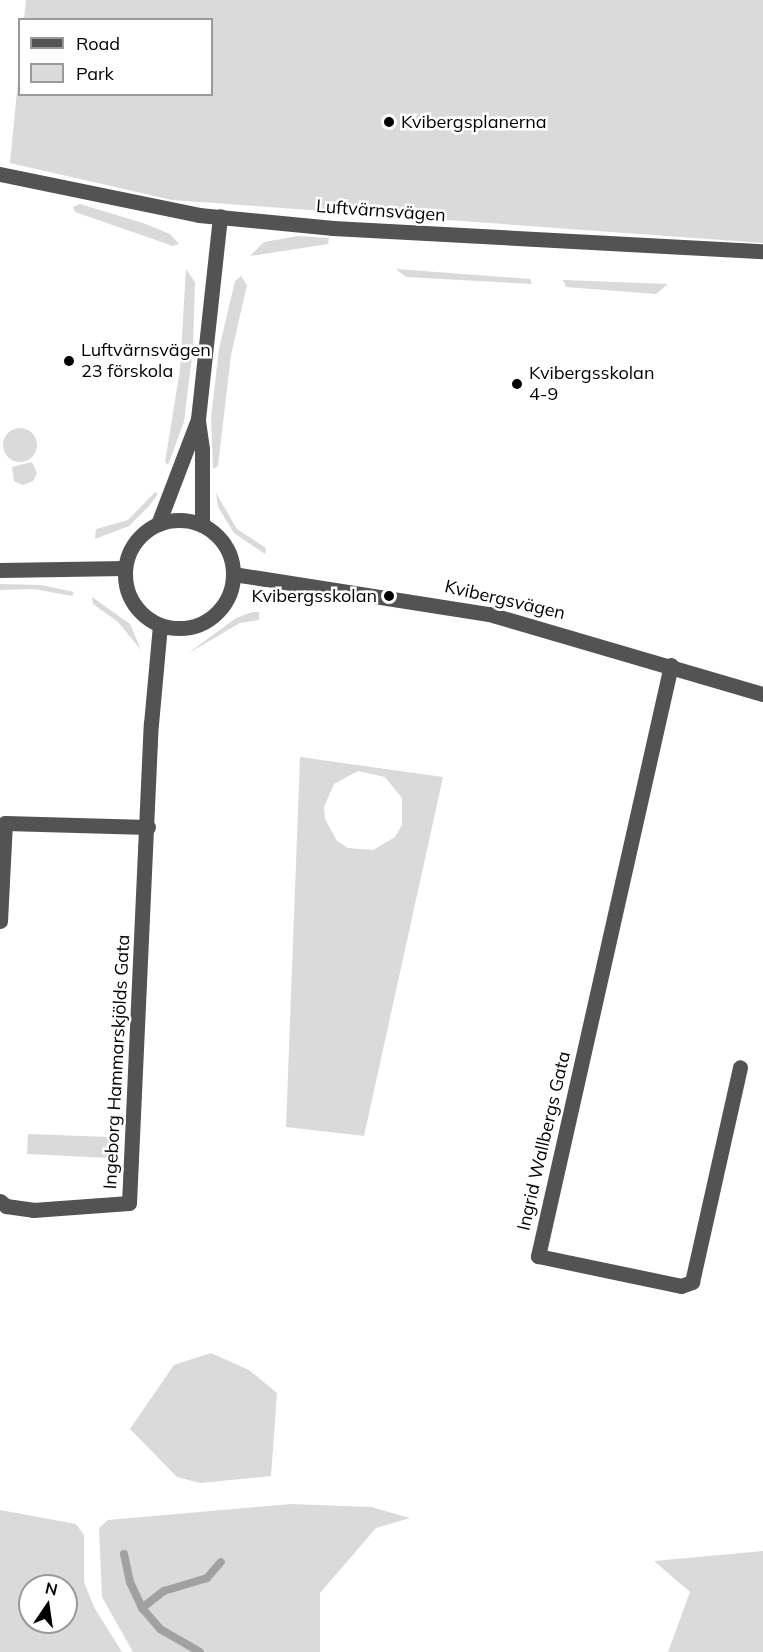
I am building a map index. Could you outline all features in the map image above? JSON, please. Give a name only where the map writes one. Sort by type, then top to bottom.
[{"type":"street","name":"Luftvärnsvägen","points":[[0,174],[220,216],[345,229],[763,251]]},
{"type":"street","points":[[202,525],[202,449],[198,419],[220,216]]},
{"type":"street","points":[[158,524],[188,521],[202,525],[221,540],[232,574],[228,596],[214,615],[194,626],[160,625],[133,603],[125,568],[135,542],[158,524],[198,419]]},
{"type":"street","points":[[0,570],[125,568]]},
{"type":"street","name":"Kvibergsvägen","points":[[232,574],[489,614],[671,665],[763,694]]},
{"type":"street","name":"Ingeborg Hammarskjölds Gata","points":[[0,1201],[6,1206],[33,1210],[129,1203],[160,625]]},
{"type":"street","name":"Ingrid Wallbergs Gata","points":[[671,665],[538,1256],[681,1286],[692,1282],[740,1067]]},
{"type":"street","points":[[0,921],[5,823],[148,827]]},
{"type":"green space","name":"Kvibergsplanerna","points":[[26,0],[763,0],[763,243],[172,200],[10,163],[18,80],[18,96],[213,96],[213,18],[24,18]]},
{"type":"green space","points":[[80,204],[143,223],[170,234],[179,244],[173,246],[75,212],[73,207]]},
{"type":"green space","points":[[298,236],[329,238],[328,244],[250,256],[264,242]]},
{"type":"green space","points":[[186,269],[195,282],[193,349],[184,422],[168,465],[165,462],[180,370]]},
{"type":"green space","points":[[396,269],[530,279],[532,284],[406,277]]},
{"type":"green space","points":[[241,276],[247,285],[231,355],[218,466],[213,469],[211,418],[219,349],[235,281]]},
{"type":"green space","points":[[563,280],[668,284],[656,294],[566,287]]},
{"type":"green space","points":[[20,428],[32,433],[37,445],[32,457],[20,462],[8,457],[3,445],[8,433]]},
{"type":"green space","points":[[32,462],[37,473],[33,481],[23,485],[14,481],[12,467]]},
{"type":"green space","points":[[155,492],[158,494],[150,505],[129,526],[95,539],[96,529],[128,520]]},
{"type":"green space","points":[[216,493],[237,529],[266,548],[265,554],[234,533],[218,507]]},
{"type":"green space","points":[[0,584],[41,585],[74,592],[72,596],[34,589],[0,590]]},
{"type":"green space","points":[[92,597],[130,624],[141,650],[118,622],[93,604]]},
{"type":"green space","points":[[259,612],[259,620],[240,623],[187,654],[236,618]]},
{"type":"green space","points":[[300,757],[443,777],[364,1136],[286,1127]],"holes":[[[358,771],[385,777],[402,798],[402,825],[395,837],[373,850],[348,848],[337,841],[325,819],[324,807],[334,784]]]},
{"type":"green space","points":[[28,1134],[111,1137],[110,1158],[27,1154]]},
{"type":"green space","points":[[211,1353],[249,1370],[277,1393],[271,1476],[200,1483],[177,1477],[130,1429],[174,1365]]},
{"type":"green space","points":[[291,1504],[371,1507],[410,1518],[376,1528],[320,1593],[320,1652],[133,1652],[102,1597],[99,1528],[108,1520]]},
{"type":"green space","points":[[0,1510],[76,1524],[84,1535],[84,1582],[94,1607],[122,1652],[0,1652]]},
{"type":"green space","points":[[763,1551],[763,1652],[668,1652],[690,1592],[654,1561]]},
{"type":"waterway","points":[[124,1554],[130,1582],[142,1608],[160,1629],[200,1652]]},
{"type":"waterway","points":[[142,1608],[164,1591],[207,1578],[221,1562]]},
{"type":"place","name":"Kvibergsplanerna","points":[[389,122]]},
{"type":"place","name":"Luftvärnsvägen 23 förskola","points":[[69,361]]},
{"type":"place","name":"Kvibergsskolan 4-9","points":[[517,384]]},
{"type":"place","name":"Kvibergsskolan","points":[[389,596]]}]
